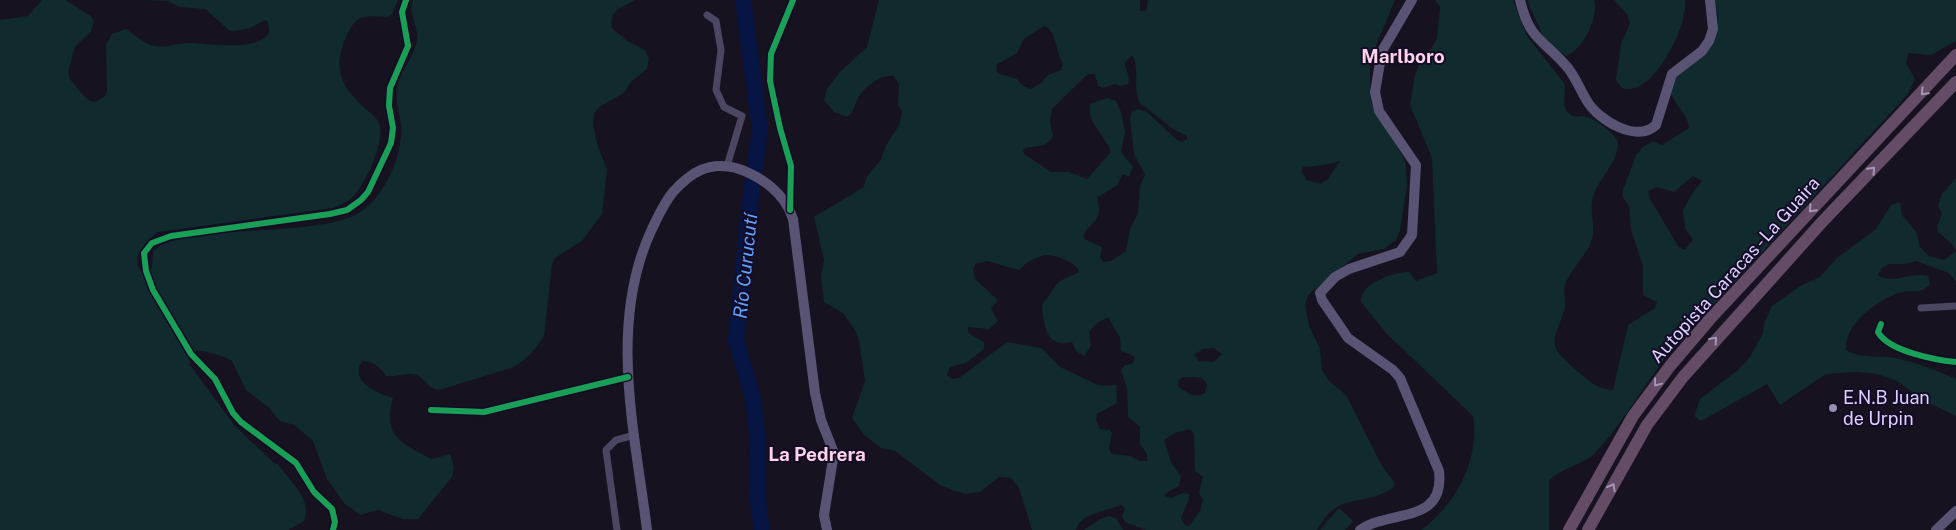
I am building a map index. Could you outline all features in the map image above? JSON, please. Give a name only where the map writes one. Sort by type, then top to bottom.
[{"type":"highway","name":"Autopista Caracas - La Guaira","points":[[1569,530],[1633,416],[1670,366],[1716,312],[1956,55]]},
{"type":"highway","name":"Autopista Caracas - La Guaira","points":[[1588,530],[1642,434],[1682,376],[1810,236],[1956,82]]},
{"type":"main road","points":[[1360,530],[1374,522],[1423,510],[1438,494],[1440,482],[1437,466],[1400,378],[1393,370],[1348,338],[1322,300],[1320,293],[1335,277],[1349,269],[1400,252],[1412,235],[1416,165],[1379,111],[1375,92],[1382,51],[1412,0]]},
{"type":"main road","points":[[1520,0],[1530,30],[1540,43],[1566,65],[1596,112],[1621,127],[1641,133],[1650,130],[1656,125],[1672,74],[1702,51],[1710,41],[1713,29],[1710,0]]},
{"type":"main road","points":[[647,530],[626,366],[630,302],[640,254],[664,202],[690,174],[707,167],[727,166],[760,178],[778,193],[790,210],[815,393],[821,420],[834,453],[824,515],[827,530]]},
{"type":"main road","points":[[1939,527],[1956,511]]},
{"type":"main road","points":[[1939,527],[1956,518]]},
{"type":"street","points":[[333,530],[335,522],[332,509],[314,492],[296,463],[241,422],[233,413],[215,379],[191,354],[153,290],[146,271],[144,254],[152,244],[171,236],[324,215],[347,210],[361,200],[368,192],[392,136],[389,96],[393,78],[408,46],[402,12],[406,0]]},
{"type":"street","points":[[790,210],[791,166],[780,128],[770,81],[771,54],[793,0]]},
{"type":"street","points":[[707,15],[716,21],[721,50],[716,90],[724,107],[742,116],[727,166]]},
{"type":"street","points":[[1921,308],[1956,306]]},
{"type":"street","points":[[1881,324],[1878,332],[1881,339],[1893,346],[1956,362]]},
{"type":"street","points":[[431,410],[484,412],[628,377]]},
{"type":"street","points":[[616,530],[606,450],[616,440],[635,435]]},
{"type":"green space","points":[[42,0],[65,0],[91,16],[94,21],[91,31],[75,47],[68,72],[70,79],[82,94],[90,101],[96,102],[106,95],[106,45],[112,34],[126,29],[148,44],[168,46],[188,43],[244,45],[263,39],[269,32],[268,22],[265,20],[249,28],[230,31],[205,9],[180,7],[167,1],[144,0],[398,0],[392,14],[388,17],[368,16],[358,19],[350,29],[342,49],[340,69],[345,85],[358,102],[375,117],[380,127],[379,143],[372,164],[363,183],[353,197],[333,208],[158,232],[143,246],[137,258],[137,264],[146,274],[152,268],[153,252],[167,243],[218,233],[312,226],[339,221],[359,213],[368,206],[385,185],[396,160],[399,147],[401,123],[397,102],[398,83],[413,53],[417,40],[411,10],[413,0],[635,0],[621,7],[615,13],[612,17],[612,28],[626,40],[645,50],[649,58],[647,69],[630,83],[624,93],[599,107],[594,114],[593,125],[598,147],[607,169],[602,214],[582,241],[555,258],[552,264],[544,336],[538,346],[526,358],[511,368],[439,390],[433,388],[415,374],[386,376],[376,365],[362,361],[359,368],[359,375],[367,386],[393,398],[390,411],[392,430],[403,443],[432,459],[450,454],[454,467],[452,477],[418,519],[403,519],[378,510],[360,515],[344,503],[327,479],[313,441],[294,425],[280,421],[268,407],[246,390],[232,361],[217,355],[193,351],[189,353],[190,365],[235,426],[274,463],[278,464],[299,491],[305,505],[304,521],[288,530],[0,530],[0,20],[28,16]]},
{"type":"green space","points":[[879,0],[1140,0],[1140,10],[1144,11],[1147,9],[1148,0],[1395,0],[1370,60],[1370,91],[1371,103],[1403,156],[1406,166],[1407,186],[1400,231],[1396,240],[1384,249],[1358,254],[1309,294],[1305,304],[1309,326],[1320,349],[1322,370],[1329,381],[1346,395],[1382,466],[1395,483],[1393,488],[1370,498],[1342,504],[1326,517],[1317,530],[1146,530],[1125,522],[1122,517],[1125,508],[1121,505],[1089,516],[1079,524],[1076,530],[1032,530],[1019,488],[1011,478],[999,477],[980,492],[965,494],[940,485],[895,451],[881,448],[864,435],[852,418],[865,381],[859,341],[856,332],[843,313],[824,302],[821,276],[824,260],[814,217],[864,187],[868,176],[880,161],[902,116],[902,111],[898,106],[899,85],[894,76],[879,79],[866,88],[847,117],[834,112],[824,100],[827,89],[839,73],[867,47]],"holes":[[[1044,26],[1047,27],[1053,35],[1063,64],[1061,70],[1048,75],[1042,82],[1031,89],[1023,86],[1017,79],[997,73],[996,65],[1017,53],[1024,39]],[[1133,56],[1140,103],[1173,129],[1187,136],[1187,139],[1182,142],[1176,139],[1147,112],[1138,109],[1132,111],[1130,118],[1134,154],[1145,175],[1140,186],[1138,213],[1130,229],[1126,251],[1111,261],[1103,262],[1100,257],[1102,247],[1084,239],[1084,234],[1098,214],[1097,198],[1117,185],[1123,174],[1129,177],[1133,167],[1121,152],[1125,132],[1121,112],[1116,101],[1107,98],[1090,104],[1093,123],[1111,152],[1087,179],[1069,172],[1051,172],[1024,154],[1023,151],[1025,148],[1044,145],[1050,140],[1053,136],[1050,122],[1052,109],[1088,74],[1095,74],[1098,86],[1103,88],[1115,84],[1121,86],[1128,84],[1129,79],[1125,62]],[[1340,161],[1328,179],[1320,184],[1307,180],[1301,171],[1303,167]],[[1044,255],[1064,259],[1078,268],[1079,272],[1059,282],[1042,304],[1045,327],[1051,338],[1055,341],[1062,343],[1072,342],[1076,351],[1084,356],[1091,346],[1089,332],[1097,323],[1108,317],[1120,338],[1121,351],[1135,358],[1132,364],[1125,365],[1121,370],[1127,388],[1128,417],[1140,427],[1140,444],[1147,454],[1147,461],[1140,461],[1131,456],[1112,454],[1109,449],[1112,433],[1110,430],[1100,429],[1096,420],[1097,414],[1117,403],[1116,385],[1102,386],[1060,367],[1041,348],[1007,342],[959,378],[952,379],[947,375],[950,367],[966,363],[984,349],[984,342],[968,333],[968,327],[989,329],[998,321],[991,309],[998,300],[975,279],[973,269],[976,264],[987,261],[1019,270],[1029,261]],[[1214,348],[1222,354],[1214,362],[1199,361],[1194,355],[1203,349]],[[1183,377],[1200,378],[1207,385],[1205,393],[1201,395],[1190,394],[1178,386],[1179,380]],[[1190,429],[1194,434],[1195,471],[1203,477],[1199,493],[1203,500],[1200,511],[1189,526],[1185,525],[1181,518],[1189,499],[1189,494],[1183,493],[1171,498],[1165,496],[1166,493],[1179,486],[1181,477],[1171,462],[1164,440],[1175,433]]]},
{"type":"green space","points":[[1435,0],[1513,0],[1527,36],[1564,83],[1564,103],[1567,110],[1574,116],[1584,116],[1593,120],[1609,131],[1617,140],[1615,156],[1592,200],[1592,239],[1588,249],[1566,283],[1564,291],[1565,307],[1554,342],[1559,353],[1592,383],[1602,388],[1613,390],[1628,325],[1655,308],[1657,302],[1643,295],[1643,266],[1631,230],[1629,206],[1623,197],[1623,190],[1636,155],[1643,147],[1653,141],[1662,145],[1689,128],[1685,115],[1671,95],[1670,80],[1716,32],[1718,17],[1715,0],[1956,0],[1956,41],[1931,55],[1909,53],[1906,63],[1915,79],[1908,94],[1669,353],[1615,429],[1595,453],[1584,461],[1554,476],[1549,481],[1549,530],[1421,530],[1445,508],[1463,480],[1473,448],[1473,416],[1387,334],[1361,302],[1362,295],[1366,289],[1387,276],[1409,272],[1416,281],[1437,273],[1432,158],[1410,105],[1415,75],[1421,58],[1431,49],[1437,39],[1440,7]],"holes":[[[1693,176],[1702,181],[1683,210],[1685,228],[1693,240],[1684,250],[1678,246],[1649,197],[1648,191],[1656,187],[1674,192]]]},
{"type":"green space","points":[[1527,0],[1594,0],[1595,7],[1592,24],[1584,40],[1572,53],[1566,56],[1545,41]]},
{"type":"green space","points":[[1614,0],[1685,0],[1685,11],[1681,26],[1666,58],[1656,72],[1645,82],[1633,88],[1622,88],[1616,80],[1621,44],[1630,23],[1627,14]]},
{"type":"green space","points":[[1956,178],[1956,251],[1951,243],[1938,232],[1937,226],[1942,214],[1938,206],[1942,194]]},
{"type":"green space","points":[[1900,202],[1902,215],[1917,233],[1920,247],[1929,256],[1944,260],[1956,251],[1956,282],[1949,273],[1916,261],[1905,264],[1889,264],[1882,268],[1878,274],[1880,277],[1893,279],[1921,275],[1928,276],[1930,284],[1919,291],[1906,291],[1893,295],[1874,306],[1857,322],[1851,331],[1847,340],[1846,350],[1858,355],[1904,360],[1956,379],[1956,416],[1923,400],[1897,381],[1877,374],[1858,372],[1826,374],[1780,405],[1767,384],[1701,421],[1694,416],[1700,399],[1738,370],[1750,357],[1763,333],[1764,323],[1772,306],[1800,286],[1820,277],[1837,258],[1876,229],[1891,205]]},
{"type":"green space","points":[[1339,508],[1353,521],[1345,530],[1320,530]]},
{"type":"green space","points":[[1109,516],[1116,518],[1123,530],[1084,530],[1100,519]]},
{"type":"waterway","name":"Río Curucutí","points":[[743,0],[760,129],[750,202],[736,341],[753,398],[758,441],[757,497],[762,530]]},
{"type":"cycle path","points":[[333,530],[335,522],[332,509],[314,492],[296,463],[241,422],[233,413],[215,379],[191,354],[153,290],[146,271],[144,253],[152,243],[171,236],[330,214],[347,210],[361,200],[368,192],[391,143],[393,128],[389,106],[390,88],[408,46],[402,12],[406,0]]},
{"type":"cycle path","points":[[790,210],[791,166],[780,128],[770,81],[771,54],[793,0]]},
{"type":"cycle path","points":[[1881,324],[1878,332],[1883,339],[1891,344],[1925,357],[1956,362]]},
{"type":"cycle path","points":[[431,410],[484,412],[628,377]]},
{"type":"place","name":"E.N.B Juan de Urpin","points":[[1833,408]]},
{"type":"district","name":"Marlboro","points":[[1403,56]]},
{"type":"district","name":"La Pedrera","points":[[817,454]]}]
